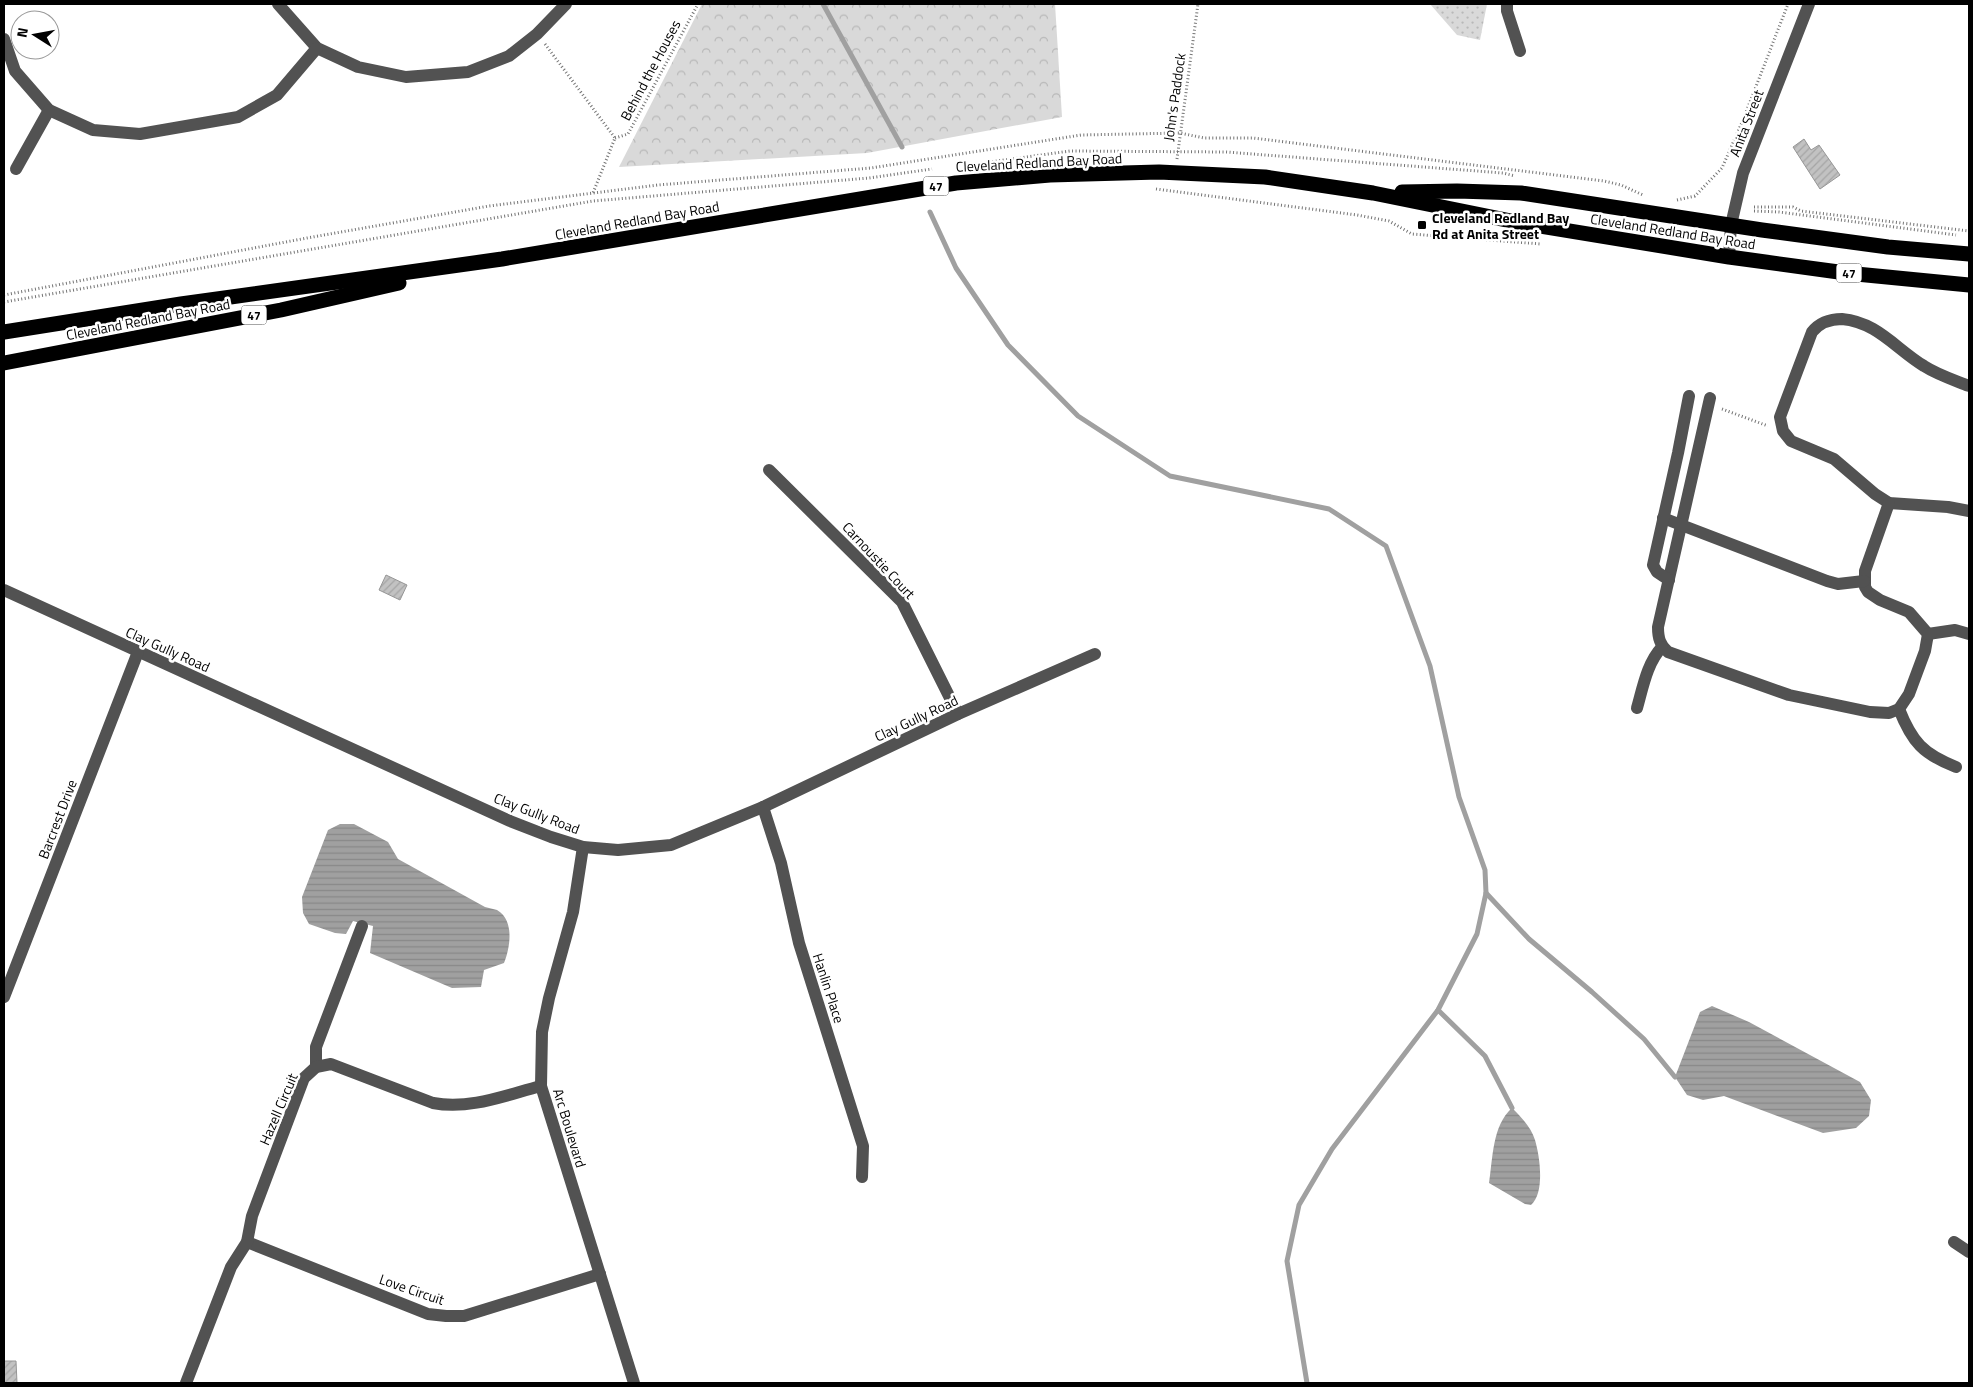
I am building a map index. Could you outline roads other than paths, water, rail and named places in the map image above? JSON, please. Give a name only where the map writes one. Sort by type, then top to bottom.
[{"type":"highway","name":"Cleveland Redland Bay Road","points":[[4,332],[181,304],[502,260],[956,182],[1050,175],[1175,173],[1265,178],[1373,193],[1521,222],[1729,257],[1846,273],[1969,285]]},
{"type":"highway","name":"Cleveland Redland Bay Road","points":[[1373,193],[1457,191],[1521,193],[1888,247],[1969,254]]},
{"type":"highway","name":"Cleveland Redland Bay Road","points":[[4,363],[281,310],[502,260]]},
{"type":"street","points":[[278,4],[318,48],[358,67],[406,77],[468,72],[508,56],[537,34],[566,4]]},
{"type":"street","points":[[1507,4],[1507,11],[1520,51]]},
{"type":"street","name":"Anita Street","points":[[1729,257],[1731,225],[1743,173],[1809,4]]},
{"type":"street","points":[[4,40],[15,71],[49,110],[92,130],[140,134],[238,116],[276,95],[318,48]]},
{"type":"street","points":[[16,169],[49,110]]},
{"type":"street","points":[[1969,386],[1936,374],[1922,366],[1871,326],[1852,320],[1830,320],[1817,326],[1812,332],[1780,417],[1786,436],[1791,441],[1834,459],[1875,494],[1889,503],[1948,506],[1969,511]]},
{"type":"street","points":[[1669,580],[1657,572],[1653,565],[1689,396]]},
{"type":"street","points":[[1709,401],[1658,627],[1658,638],[1662,647],[1680,657],[1721,669],[1789,695],[1870,712],[1889,712],[1899,709],[1912,685],[1925,651],[1928,634]]},
{"type":"street","name":"Carnoustie Court","points":[[769,470],[902,602],[958,714]]},
{"type":"street","points":[[1889,503],[1865,571],[1864,581],[1868,592],[1880,600],[1909,612],[1928,634]]},
{"type":"street","points":[[1664,518],[1827,581],[1838,584],[1864,581]]},
{"type":"street","name":"Clay Gully Road","points":[[4,590],[510,821],[583,847],[618,850],[671,845],[763,807],[958,714],[1095,654]]},
{"type":"street","points":[[1928,634],[1955,630],[1969,634]]},
{"type":"street","points":[[1637,708],[1650,663],[1654,655],[1662,647]]},
{"type":"street","name":"Barcrest Drive","points":[[4,997],[138,652]]},
{"type":"street","points":[[1899,709],[1918,746],[1937,759],[1956,767]]},
{"type":"street","name":"Hanlin Place","points":[[763,807],[781,863],[799,943],[863,1146],[862,1178]]},
{"type":"street","name":"Arc Boulevard","points":[[583,847],[573,912],[549,998],[542,1032],[541,1086],[634,1383]]},
{"type":"street","points":[[316,1067],[316,1047],[362,926]]},
{"type":"street","name":"Hazell Circuit","points":[[186,1383],[231,1267],[247,1242],[252,1216],[304,1078],[316,1067],[330,1064],[433,1103],[450,1106],[467,1105],[541,1086]]},
{"type":"street","name":"Love Circuit","points":[[247,1242],[428,1314],[446,1316],[464,1316],[600,1274]]},
{"type":"street","points":[[1954,1242],[1969,1252]]},
{"type":"waterway","points":[[823,4],[902,147]]},
{"type":"waterway","points":[[930,212],[956,268],[1008,345],[1078,416],[1170,476],[1329,509],[1386,546],[1430,666],[1459,797],[1485,870],[1486,893],[1477,934],[1438,1010],[1332,1149],[1299,1205],[1287,1261],[1307,1383]]},
{"type":"waterway","points":[[1486,893],[1529,939],[1644,1039],[1675,1077]]},
{"type":"waterway","points":[[1438,1010],[1485,1056],[1512,1108]]},
{"type":"place","name":"Cleveland Redland Bay Rd at Anita Street","points":[[1422,225]]}]
